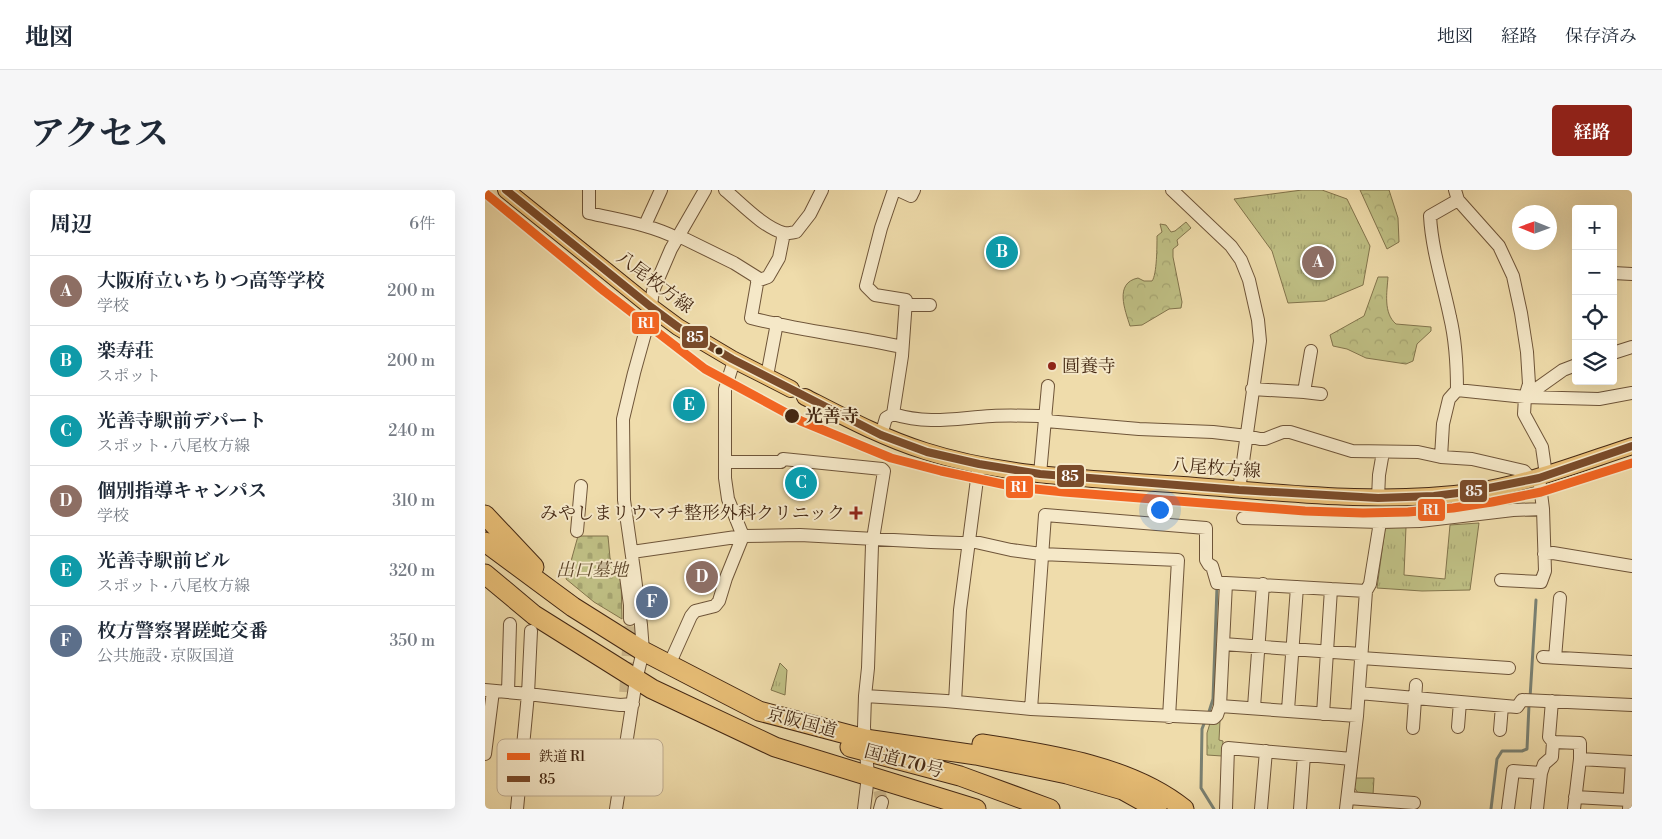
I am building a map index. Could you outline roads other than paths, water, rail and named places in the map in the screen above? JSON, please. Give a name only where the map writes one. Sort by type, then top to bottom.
[{"type":"highway","points":[[485,515],[533,566],[567,596],[573,607]]},
{"type":"highway","name":"京阪国道","points":[[485,542],[573,607],[669,665],[759,711],[865,739],[976,755],[1096,781],[1123,790],[1157,809]]},
{"type":"highway","name":"京阪国道","points":[[485,574],[534,615],[636,680],[775,747],[976,809]]},
{"type":"highway","points":[[865,739],[1011,748],[1078,762],[1143,783],[1184,809]]},
{"type":"highway","name":"国道170号","points":[[865,739],[1051,809]]},
{"type":"main road","name":"八尾枚方線","points":[[506,190],[651,307],[678,327],[736,361],[881,435],[927,452],[979,464],[1040,474],[1239,490],[1378,498],[1434,496],[1475,491],[1539,477],[1632,446]]},
{"type":"street","points":[[589,190],[589,213],[664,231],[746,270],[758,278],[751,318],[902,347]]},
{"type":"street","points":[[645,225],[661,190]]},
{"type":"street","points":[[620,739],[643,650],[635,570],[624,500],[623,419],[651,307],[653,291],[705,190]]},
{"type":"street","points":[[725,190],[764,222],[784,233],[796,232],[810,214],[822,190]]},
{"type":"street","points":[[893,414],[906,300],[875,295],[866,286],[881,228],[896,190],[911,196],[914,190]]},
{"type":"street","points":[[1172,190],[1231,246],[1241,260],[1249,280],[1258,320],[1260,341],[1239,490]]},
{"type":"street","points":[[1441,457],[1443,424],[1449,399],[1457,390],[1457,357],[1437,265],[1430,216],[1457,195],[1499,246],[1513,276],[1527,352],[1529,384],[1525,397],[1524,414],[1542,446],[1539,477],[1543,509],[1545,571],[1541,582],[1501,580]]},
{"type":"street","points":[[757,281],[769,277],[779,258],[784,233]]},
{"type":"street","points":[[1617,273],[1632,274]]},
{"type":"street","points":[[906,305],[930,305]]},
{"type":"street","points":[[767,376],[777,323]]},
{"type":"street","points":[[1617,352],[1632,347]]},
{"type":"street","points":[[1304,392],[1311,351]]},
{"type":"street","points":[[669,665],[695,610],[715,606],[719,601],[743,536],[727,492],[725,462],[725,389],[732,367],[736,361]]},
{"type":"street","points":[[1525,397],[1563,370],[1572,367]]},
{"type":"street","points":[[1040,474],[1048,386]]},
{"type":"street","points":[[1252,389],[1321,394]]},
{"type":"street","points":[[1457,390],[1525,397],[1599,399],[1632,393]]},
{"type":"street","points":[[881,435],[886,418],[893,414],[911,419],[948,421],[995,416],[1046,418],[1247,436],[1260,439],[1265,439],[1279,433],[1290,432],[1352,451],[1418,452],[1441,457],[1472,459],[1524,471],[1539,477]]},
{"type":"street","points":[[1378,498],[1379,474],[1383,452]]},
{"type":"street","points":[[725,462],[781,462],[783,459],[882,469],[884,472],[873,539],[868,668],[861,702]]},
{"type":"street","points":[[955,702],[960,610],[971,541],[979,464]]},
{"type":"street","points":[[577,531],[581,486]]},
{"type":"street","points":[[1243,518],[1380,522],[1419,521],[1513,510],[1543,509]]},
{"type":"street","points":[[1031,709],[1045,515],[1208,523],[1206,560],[1212,566],[1217,583],[1365,591]]},
{"type":"street","points":[[1380,522],[1371,584],[1365,591],[1359,693],[1347,803],[1414,803]]},
{"type":"street","points":[[632,552],[743,536],[800,535],[931,542],[971,541],[1011,550],[1041,554],[1178,560],[1169,717]]},
{"type":"street","points":[[1544,554],[1553,553],[1632,566]]},
{"type":"street","points":[[630,619],[626,576],[635,570]]},
{"type":"street","points":[[861,702],[955,702],[1031,709],[1200,719],[1214,718],[1220,706],[1226,583]]},
{"type":"street","points":[[1254,708],[1263,584]]},
{"type":"street","points":[[1288,710],[1297,586]]},
{"type":"street","points":[[1323,714],[1331,589]]},
{"type":"street","points":[[1560,598],[1549,658],[1632,662]]},
{"type":"street","points":[[508,692],[511,624]]},
{"type":"street","points":[[524,739],[531,631]]},
{"type":"street","points":[[1223,644],[1361,656],[1413,658],[1509,669]]},
{"type":"street","points":[[860,680],[868,776],[864,809]]},
{"type":"street","points":[[485,754],[489,691],[629,707]]},
{"type":"street","points":[[1359,693],[1416,692],[1459,702],[1517,707],[1523,700],[1632,705]]},
{"type":"street","points":[[1413,728],[1416,692]]},
{"type":"street","points":[[1537,809],[1541,773],[1544,764],[1552,757],[1553,742],[1549,737],[1552,701]]},
{"type":"street","points":[[1458,727],[1459,702]]},
{"type":"street","points":[[1220,706],[1357,716]]},
{"type":"street","points":[[1500,730],[1501,706]]},
{"type":"street","points":[[626,739],[629,707]]},
{"type":"street","points":[[1553,742],[1580,743],[1575,803],[1629,804],[1632,762],[1580,759]]},
{"type":"street","points":[[1226,809],[1228,748],[1352,759]]},
{"type":"street","points":[[1261,809],[1266,752]]},
{"type":"street","points":[[1300,809],[1304,755]]},
{"type":"street","points":[[1509,809],[1513,771],[1541,773]]},
{"type":"street","points":[[517,809],[518,796]]},
{"type":"street","points":[[616,809],[618,796]]},
{"type":"waterway","points":[[1208,715],[1213,699],[1217,587]]},
{"type":"waterway","points":[[1530,698],[1536,600]]},
{"type":"waterway","points":[[1491,809],[1497,759],[1502,751],[1522,751],[1527,749],[1529,705]]},
{"type":"waterway","points":[[1205,721],[1202,729],[1201,788],[1214,809]]},
{"type":"tunnel","points":[[624,710],[630,619]]},
{"type":"tunnel","points":[[875,773],[882,802]]},
{"type":"rail line","name":"R1","points":[[485,193],[604,291],[705,369],[801,421],[891,458],[941,471],[1016,487],[1064,492],[1305,511],[1363,513],[1408,512],[1492,502],[1541,492],[1632,463]]},
{"type":"place","name":"楽寿荘","points":[[1002,252]]},
{"type":"place","name":"大阪府立いちりつ高等学校","points":[[1318,262]]},
{"type":"place","name":"圓養寺","points":[[1052,366]]},
{"type":"place","name":"光善寺駅前ビル","points":[[689,405]]},
{"type":"place","name":"光善寺","points":[[792,416]]},
{"type":"place","name":"光善寺駅前デパート","points":[[801,483]]},
{"type":"place","name":"みやしまリウマチ整形外科クリニック","points":[[856,513]]},
{"type":"place","name":"個別指導キャンパス","points":[[702,577]]},
{"type":"place","name":"枚方警察署蹉蛇交番","points":[[652,602]]},
{"type":"park label","name":"出口墓地","points":[[592,570]]}]
